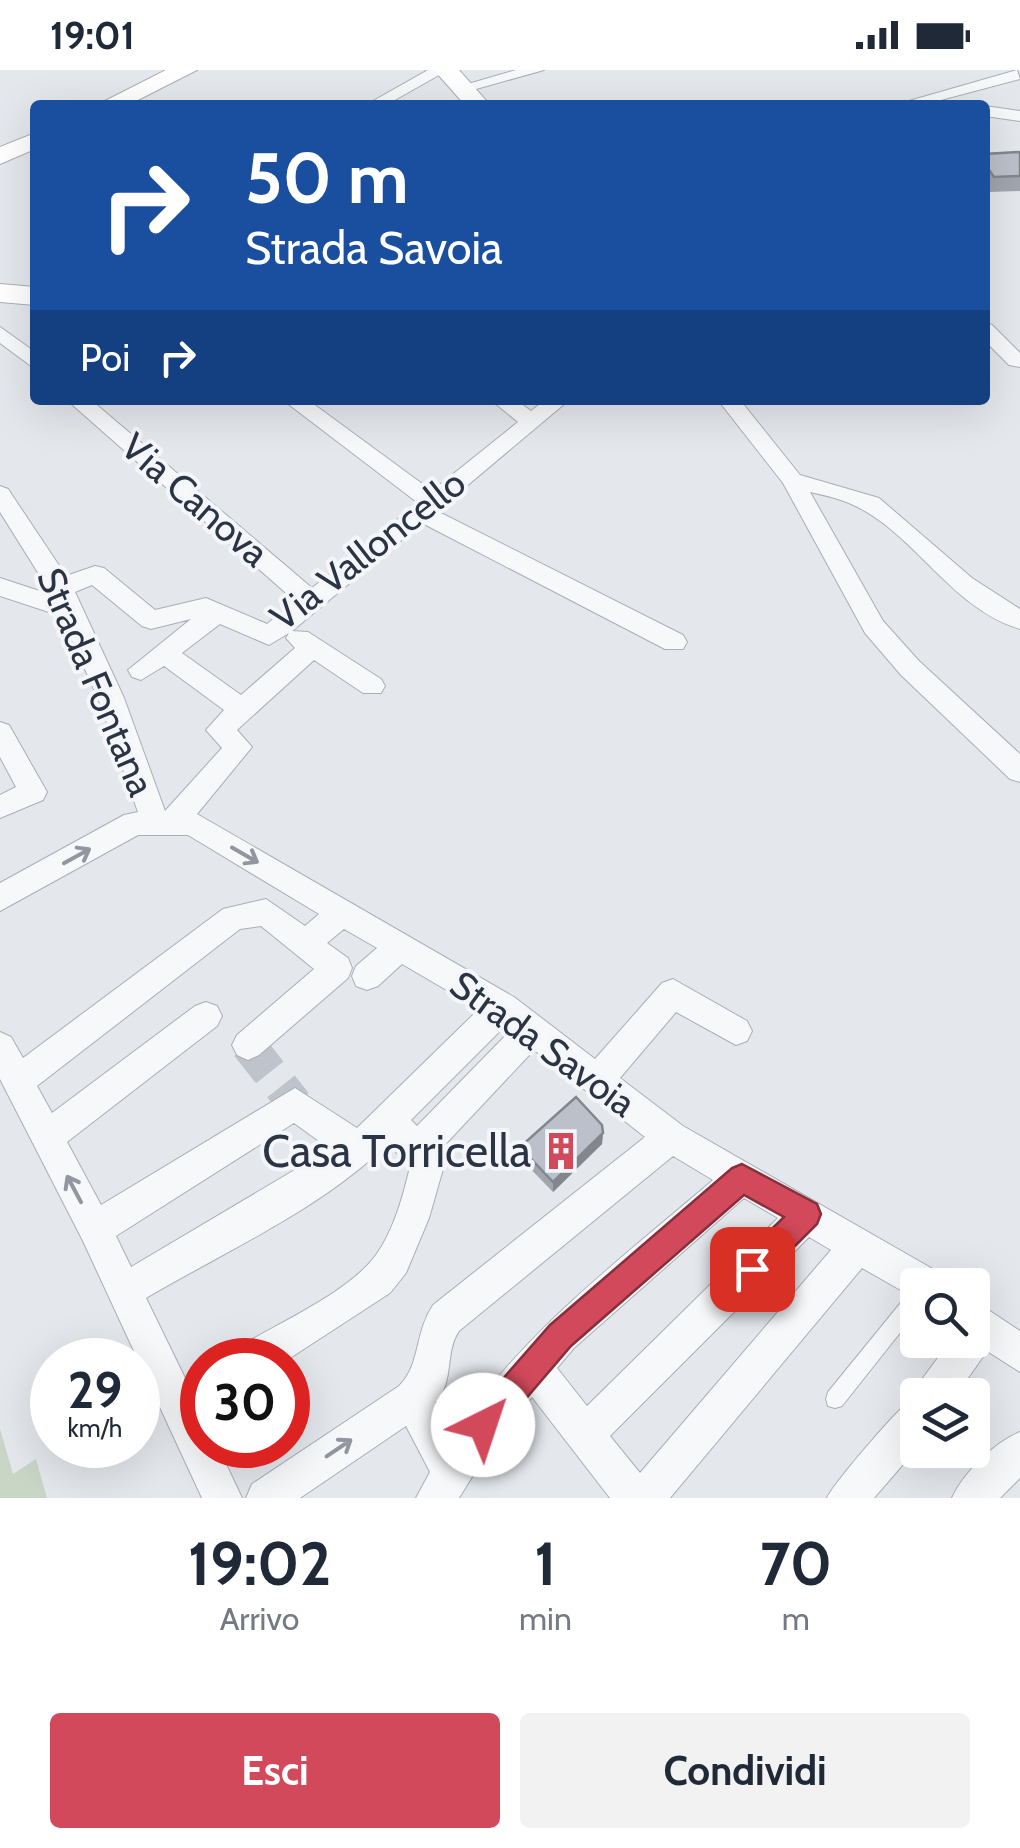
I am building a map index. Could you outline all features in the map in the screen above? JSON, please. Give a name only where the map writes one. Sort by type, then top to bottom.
[{"type":"main road","points":[[121,100],[185,70]]},
{"type":"main road","points":[[0,156],[30,142]]},
{"type":"main road","points":[[0,294],[30,296]]},
{"type":"street","points":[[393,100],[456,83],[536,70]]},
{"type":"street","points":[[920,100],[1020,74]]},
{"type":"street","points":[[990,112],[1020,116]]},
{"type":"street","points":[[990,334],[1016,362],[1020,361]]},
{"type":"street","points":[[2,338],[30,359]]},
{"type":"street","name":"Via Canova","points":[[84,405],[312,601]]},
{"type":"street","points":[[300,405],[425,507],[674,642]]},
{"type":"street","points":[[509,405],[530,420]]},
{"type":"street","name":"Via Valloncello","points":[[66,599],[95,574],[152,620],[206,607],[269,636],[551,405]]},
{"type":"street","points":[[722,405],[752,432]]},
{"type":"street","points":[[733,405],[792,480],[855,600],[874,627],[910,668],[1020,771]]},
{"type":"street","points":[[792,480],[856,498],[879,509],[968,592],[1012,610]]},
{"type":"street","name":"Strada Fontana","points":[[0,494],[66,599],[164,822]]},
{"type":"street","points":[[0,588],[66,599]]},
{"type":"street","points":[[140,670],[218,613]]},
{"type":"street","points":[[282,626],[372,686]]},
{"type":"street","points":[[0,898],[134,823],[164,822],[239,747],[219,730],[313,647]]},
{"type":"street","points":[[164,653],[242,709]]},
{"type":"street","points":[[0,732],[33,792],[0,807]]},
{"type":"street","name":"Strada Savoia","points":[[164,822],[192,824],[503,1008],[671,1137],[859,1244],[900,1272]]},
{"type":"street","points":[[18,1081],[233,918],[266,912],[337,968],[248,1045]]},
{"type":"street","points":[[305,944],[344,912]]},
{"type":"street","points":[[367,976],[401,946]]},
{"type":"street","points":[[596,1082],[673,992],[736,1031]]},
{"type":"street","points":[[125,1290],[293,1193],[377,1134],[503,1008]]},
{"type":"street","points":[[47,1138],[206,1016]]},
{"type":"street","points":[[417,1150],[532,1031]]},
{"type":"street","points":[[0,1047],[125,1290],[180,1379]]},
{"type":"street","points":[[96,1229],[295,1104],[417,1150],[428,1162],[423,1189],[386,1270],[352,1297],[287,1338]]},
{"type":"street","points":[[266,1498],[412,1399],[429,1382],[436,1334],[446,1318],[671,1137]]},
{"type":"street","points":[[445,1487],[483,1425],[561,1335],[742,1178]]},
{"type":"street","points":[[585,1434],[807,1214]]},
{"type":"street","points":[[645,1498],[859,1244]]},
{"type":"street","points":[[990,1330],[1020,1354]]},
{"type":"street","points":[[532,1368],[635,1498]]},
{"type":"street","points":[[412,1399],[445,1487]]},
{"type":"street","points":[[847,1498],[900,1439]]},
{"type":"street","points":[[972,1498],[1020,1451]]},
{"type":"street","points":[[213,1468],[222,1498]]},
{"type":"lane","points":[[835,1399],[900,1315]]},
{"type":"green space","points":[[0,1429],[13,1474],[30,1463],[30,1468],[39,1468],[47,1498],[0,1498]]},
{"type":"building","points":[[1020,152],[1020,176],[994,177],[990,154]]},
{"type":"building","name":"Casa Torricella","points":[[576,1097],[602,1125],[603,1133],[553,1182],[520,1147]]},
{"type":"tunnel","points":[[248,1045],[295,1104]]},
{"type":"place","name":"Casa Torricella","points":[[561,1151]]},
{"type":"route","points":[[483,1425],[561,1335],[742,1178],[807,1214],[752,1269]]}]
